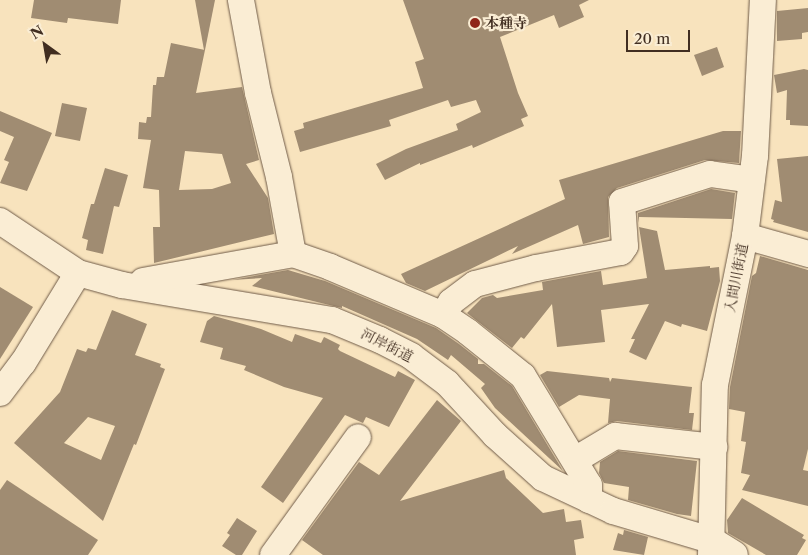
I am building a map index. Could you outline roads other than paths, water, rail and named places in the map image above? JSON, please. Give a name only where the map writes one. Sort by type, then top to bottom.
[{"type":"street","points":[[241,0],[258,93],[279,178],[293,254]]},
{"type":"street","name":"入間川街道","points":[[710,548],[715,385],[745,236],[761,80],[764,0]]},
{"type":"street","points":[[443,315],[451,302],[475,284],[536,268],[621,252],[625,246],[622,202],[710,174],[752,180]]},
{"type":"street","name":"河岸街道","points":[[0,221],[78,273],[122,285],[332,320],[380,340],[411,356],[447,383],[495,435],[543,478],[613,512],[734,555]]},
{"type":"street","points":[[745,236],[808,254]]},
{"type":"street","points":[[122,285],[293,254],[330,266],[443,315],[468,332],[523,376],[589,485],[588,500]]},
{"type":"street","points":[[0,393],[23,363],[78,273]]},
{"type":"street","points":[[575,460],[615,436],[714,447]]},
{"type":"street","points":[[273,555],[358,437]]},
{"type":"place","name":"本種寺","points":[[475,23]]}]
